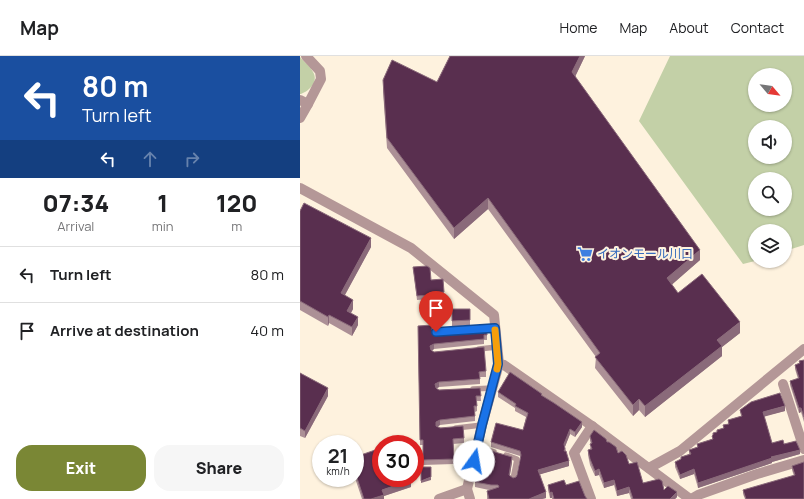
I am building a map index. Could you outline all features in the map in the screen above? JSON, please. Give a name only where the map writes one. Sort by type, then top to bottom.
[{"type":"street","points":[[300,118],[304,102],[321,79],[320,71],[306,56]]},
{"type":"street","points":[[300,188],[411,248],[494,315],[491,328],[497,347],[498,364],[477,447],[469,494],[439,499]]},
{"type":"street","points":[[649,468],[680,452],[804,349]]},
{"type":"street","points":[[498,364],[504,365],[592,426],[691,499],[698,495],[757,474],[804,460]]},
{"type":"street","points":[[783,384],[804,448]]},
{"type":"street","points":[[591,499],[574,453],[592,426]]},
{"type":"lane","points":[[473,349],[497,347]]},
{"type":"lane","points":[[469,389],[492,388]]},
{"type":"lane","points":[[447,429],[482,425]]},
{"type":"lane","points":[[477,447],[517,459],[513,479]]},
{"type":"green space","points":[[670,56],[804,56],[804,245],[792,249],[792,224],[748,224],[748,263],[743,264],[639,121]]},
{"type":"green space","points":[[300,57],[309,66],[315,76],[312,86],[301,94],[300,94]]},
{"type":"building","points":[[450,56],[580,56],[572,72],[700,250],[667,278],[678,293],[702,274],[740,322],[717,340],[722,346],[645,406],[639,399],[633,405],[595,357],[600,353],[488,198],[454,228],[387,138],[383,80],[392,60],[437,82]]},
{"type":"building","points":[[304,203],[371,238],[341,293],[353,300],[347,311],[358,317],[352,327],[329,315],[328,317],[300,301],[300,211]]},
{"type":"building","points":[[427,266],[430,268],[431,280],[443,279],[444,292],[429,293],[429,295],[417,296],[413,267]]},
{"type":"building","points":[[452,309],[470,309],[470,320],[452,321]]},
{"type":"building","points":[[432,325],[432,330],[436,331],[487,328],[487,335],[484,335],[484,339],[434,344],[430,346],[431,350],[434,352],[484,347],[486,371],[479,372],[480,379],[439,382],[435,384],[436,388],[439,390],[480,388],[481,396],[476,396],[477,406],[474,406],[475,416],[440,420],[436,422],[436,426],[440,428],[463,426],[464,438],[453,439],[454,459],[424,460],[424,435],[420,435],[418,326]]},
{"type":"building","points":[[804,360],[804,417],[801,408],[799,408],[790,381],[799,378],[795,365],[800,363],[799,361]]},
{"type":"building","points":[[510,372],[542,394],[541,395],[582,422],[575,432],[570,429],[564,444],[564,451],[566,451],[569,461],[538,470],[546,492],[529,499],[489,499],[487,491],[499,487],[498,485],[475,482],[477,473],[479,473],[481,468],[483,468],[488,450],[512,457],[509,475],[513,478],[517,475],[521,455],[520,451],[491,442],[496,423],[523,430],[528,413],[515,406],[516,404],[498,392]]},
{"type":"building","points":[[300,373],[328,388],[305,431],[300,428]]},
{"type":"building","points":[[780,393],[785,406],[763,412],[772,443],[783,440],[784,444],[796,441],[800,450],[771,457],[772,458],[698,483],[694,469],[680,475],[675,462],[681,459],[681,457],[691,454],[689,450],[698,447],[697,444],[713,439],[713,433],[724,428],[723,425],[729,424],[728,420],[742,416],[740,410],[751,402]]},
{"type":"building","points":[[594,430],[606,439],[607,442],[616,447],[618,453],[622,451],[626,455],[629,464],[637,462],[643,483],[659,479],[662,481],[664,490],[668,486],[677,492],[670,499],[633,499],[629,487],[617,491],[614,480],[604,483],[599,469],[595,471],[588,450],[592,449],[590,444],[592,443],[590,436]]},
{"type":"building","points":[[372,451],[372,487],[391,487],[382,490],[384,495],[371,499],[364,499],[360,487],[364,487],[364,454]]},
{"type":"building","points":[[804,462],[804,499],[746,499],[743,490],[795,475],[792,466]]},
{"type":"building","points":[[424,467],[431,467],[431,477],[424,480]]},
{"type":"building","points":[[564,480],[566,485],[579,481],[587,499],[554,499],[552,492],[550,493],[548,485]]},
{"type":"slow traffic","points":[[495,330],[498,364],[497,369]]},
{"type":"place","name":"イオンモール川口","points":[[585,254]]},
{"type":"route","points":[[436,332],[495,328],[498,364],[474,461]]}]
